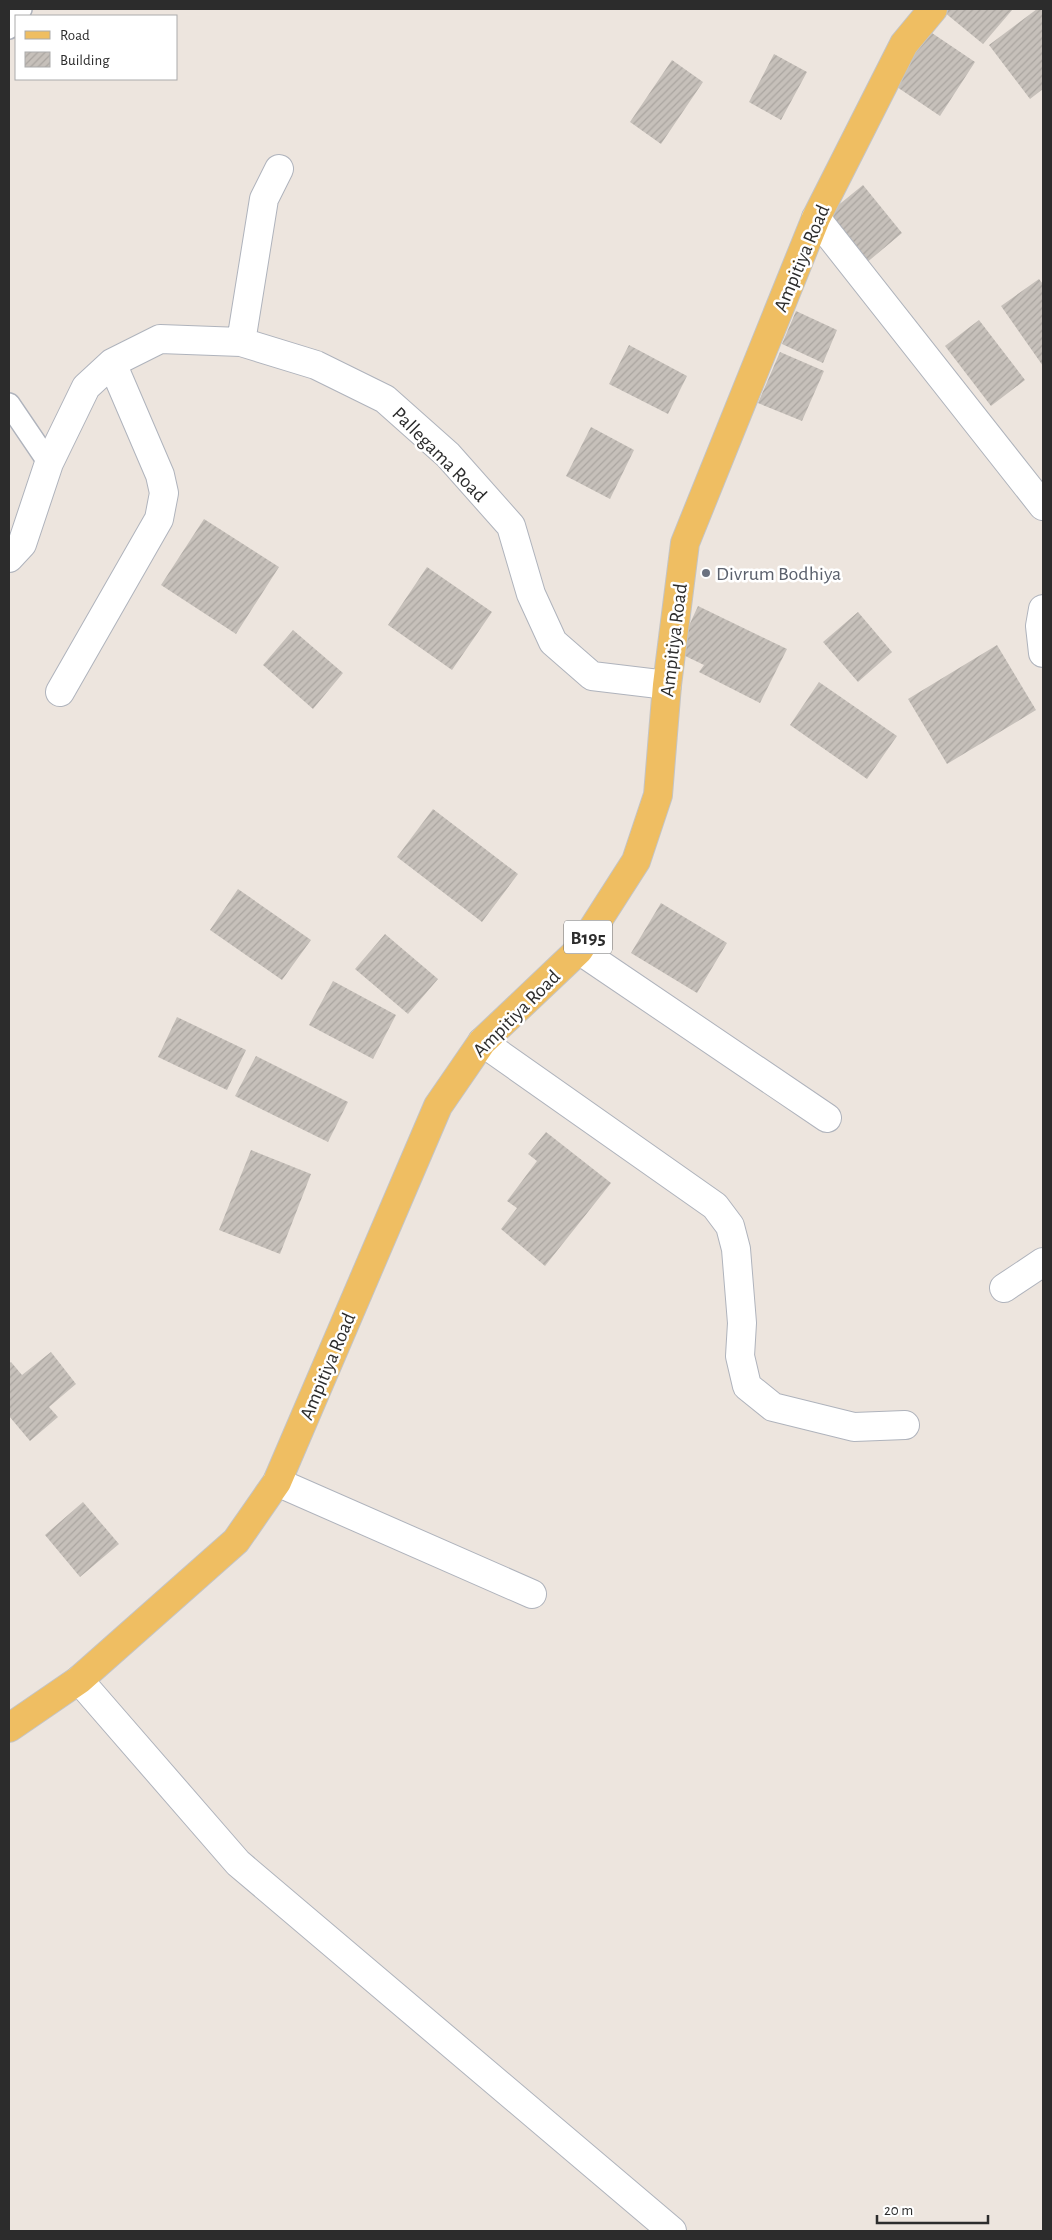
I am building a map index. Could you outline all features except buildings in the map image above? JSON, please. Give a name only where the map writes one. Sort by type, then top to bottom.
[{"type":"main road","name":"Ampitiya Road","points":[[9,1728],[80,1680],[236,1540],[278,1482],[438,1106],[482,1042],[579,950],[636,861],[658,795],[667,685],[685,543],[816,218],[904,44],[933,9]]},
{"type":"street","points":[[241,342],[264,199],[279,169]]},
{"type":"street","points":[[816,218],[1043,506]]},
{"type":"street","name":"Pallegama Road","points":[[9,558],[22,544],[49,463],[86,387],[112,363],[160,339],[241,342],[316,365],[385,399],[448,455],[512,526],[531,594],[553,642],[592,676],[667,685]]},
{"type":"street","points":[[60,692],[159,519],[164,493],[160,475],[112,363]]},
{"type":"street","points":[[1043,609],[1040,626],[1043,653]]},
{"type":"street","points":[[579,950],[827,1118]]},
{"type":"street","points":[[482,1042],[714,1206],[730,1226],[736,1249],[742,1323],[740,1356],[747,1386],[773,1406],[854,1427],[906,1424]]},
{"type":"street","points":[[1004,1288],[1043,1262]]},
{"type":"street","points":[[278,1482],[532,1594]]},
{"type":"street","points":[[80,1680],[238,1863],[672,2231]]},
{"type":"lane","points":[[9,404],[49,463]]},
{"type":"place","name":"Divrum Bodhiya","points":[[706,573]]}]
